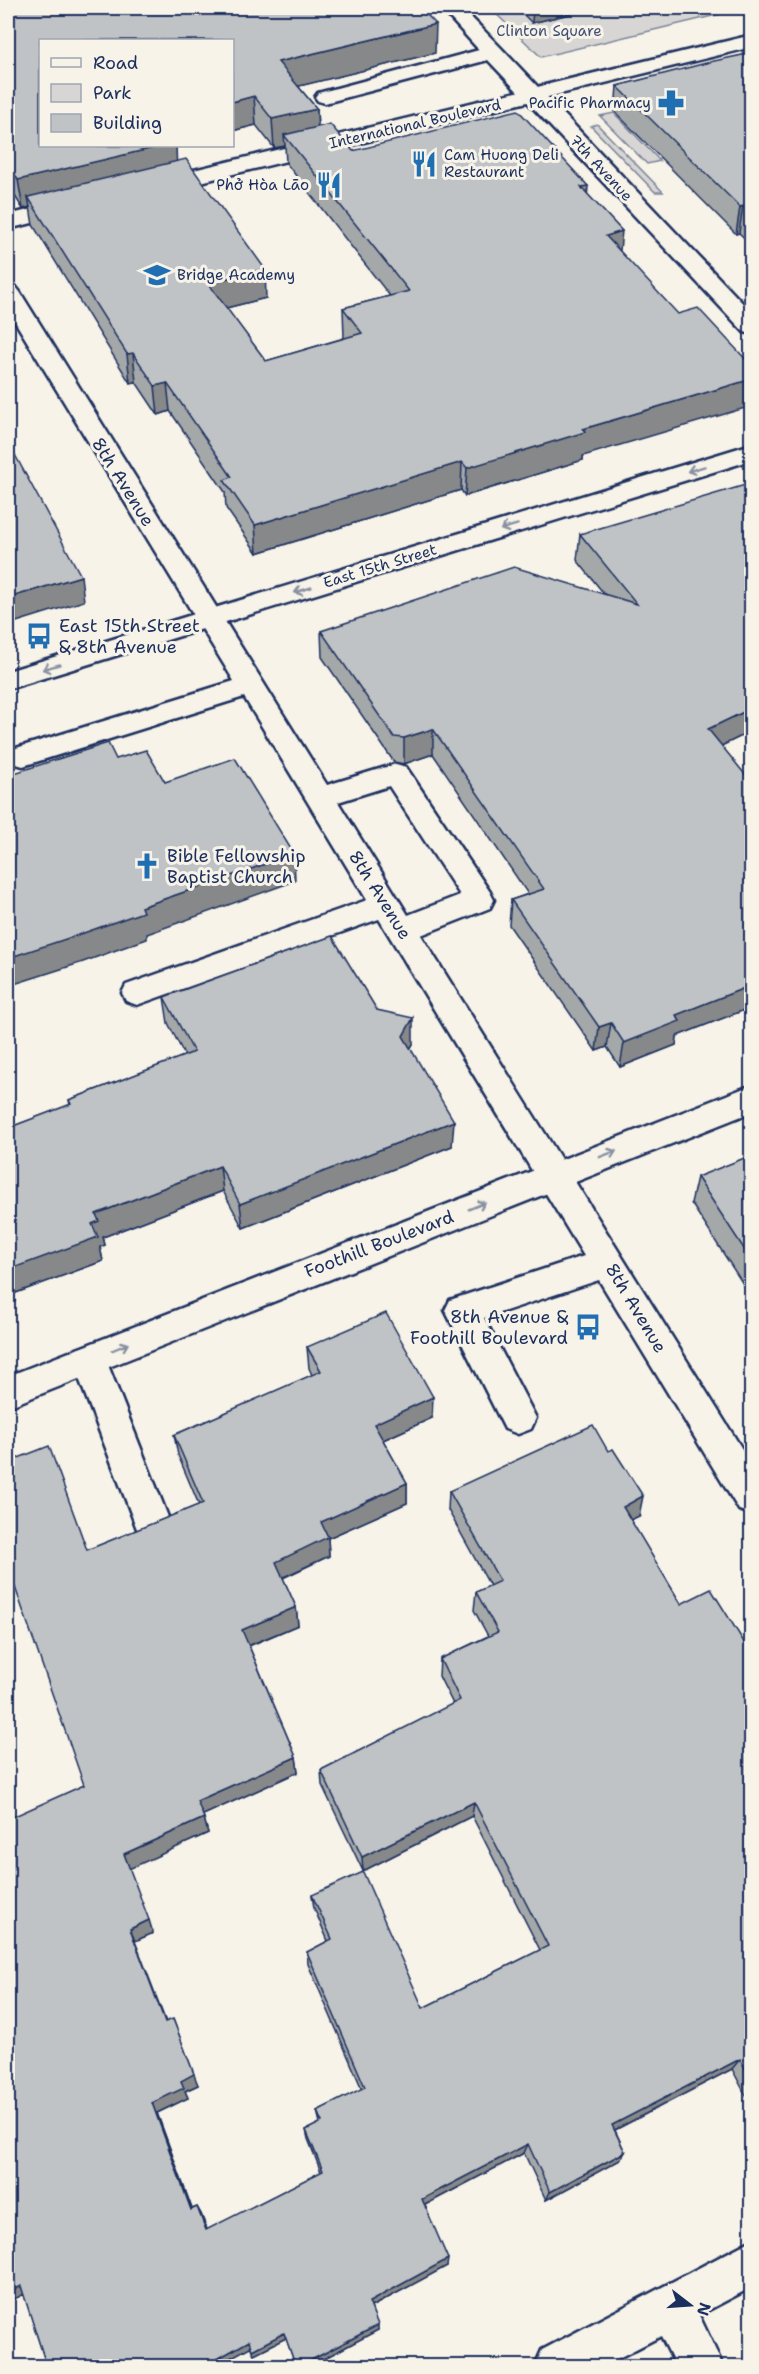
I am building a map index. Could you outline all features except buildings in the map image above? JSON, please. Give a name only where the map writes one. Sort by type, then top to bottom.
[{"type":"street","name":"7th Avenue","points":[[451,8],[752,327]]},
{"type":"street","name":"International Boulevard","points":[[139,190],[752,41]]},
{"type":"street","points":[[325,97],[494,52]]},
{"type":"street","points":[[8,222],[94,201]]},
{"type":"street","name":"8th Avenue","points":[[8,292],[752,1498]]},
{"type":"street","name":"East 15th Street","points":[[8,680],[752,452]]},
{"type":"street","points":[[23,756],[249,686]]},
{"type":"street","points":[[137,993],[394,918],[479,900],[396,774],[319,798]]},
{"type":"street","name":"Foothill Boulevard","points":[[8,1392],[752,1098]]},
{"type":"street","points":[[518,1418],[462,1310],[608,1263]]},
{"type":"street","points":[[89,1360],[150,1517]]},
{"type":"street","points":[[558,2367],[752,2262]]},
{"type":"street","points":[[670,2306],[700,2367]]},
{"type":"green space","name":"Clinton Square","points":[[490,8],[746,8],[541,57]]},
{"type":"green space","points":[[614,113],[660,161],[647,164],[600,116]]},
{"type":"green space","points":[[597,124],[663,192],[655,192],[591,126]]},
{"type":"place","name":"Pacific Pharmacy","points":[[671,103]]},
{"type":"place","name":"Cam Huong Deli Restaurant","points":[[424,164]]},
{"type":"place","name":"Phở Hòa Lāo","points":[[329,185]]},
{"type":"place","name":"Bridge Academy","points":[[157,275]]},
{"type":"place","name":"East 15th Street & 8th Avenue","points":[[39,636]]},
{"type":"place","name":"Bible Fellowship Baptist Church","points":[[147,866]]},
{"type":"place","name":"8th Avenue & Foothill Boulevard","points":[[588,1327]]}]
